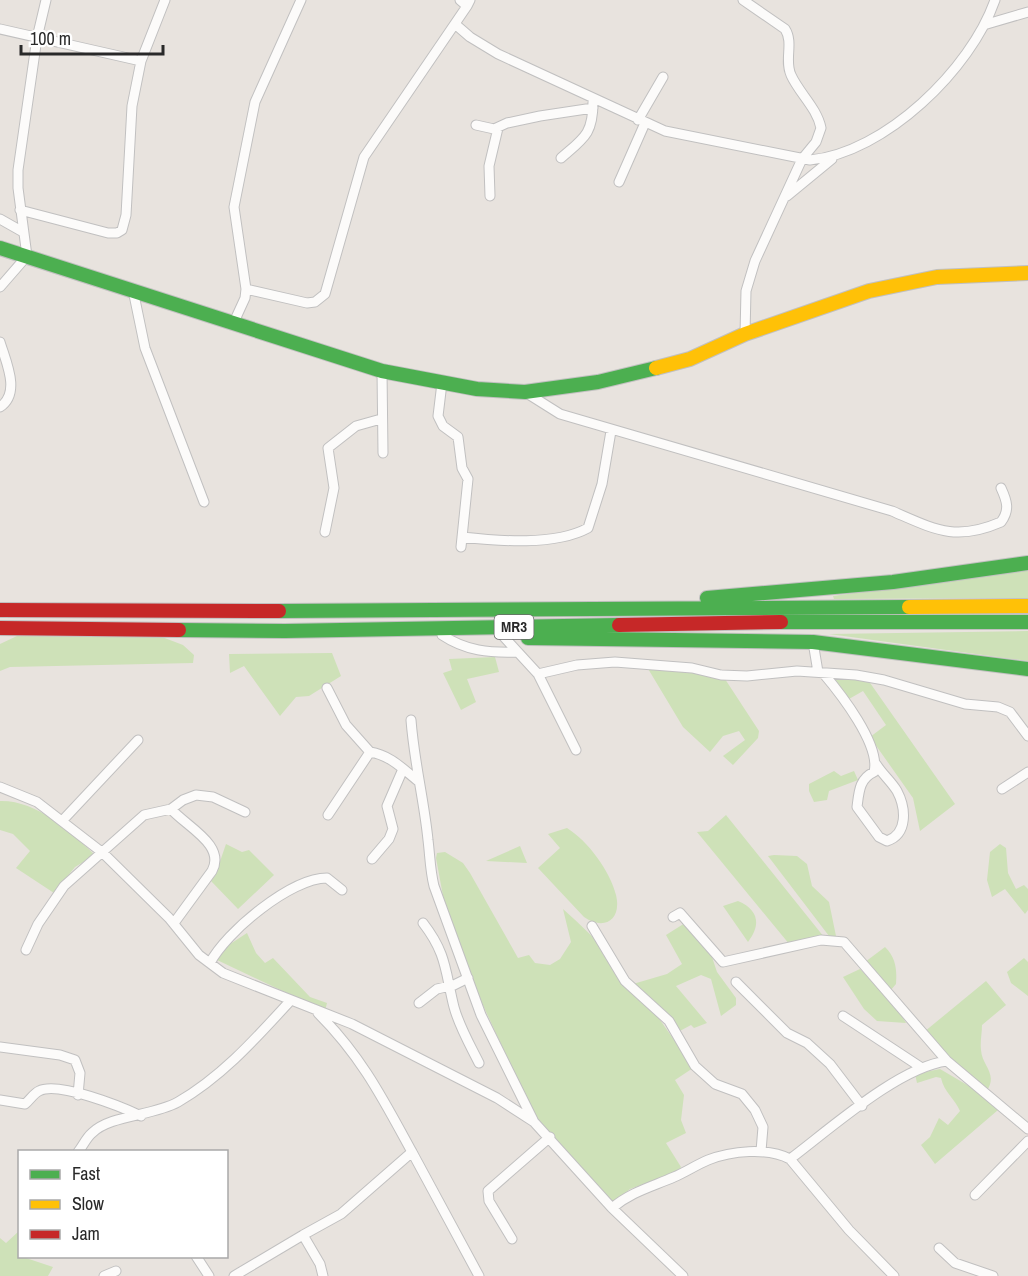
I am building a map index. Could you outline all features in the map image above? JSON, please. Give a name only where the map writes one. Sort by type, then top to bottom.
[{"type":"main road","points":[[0,248],[382,371],[477,389],[525,392],[598,382],[690,359],[746,334],[869,291],[937,277],[1028,273]]},
{"type":"main road","points":[[453,611],[713,598],[893,582],[1028,563]]},
{"type":"main road","name":"MR3","points":[[0,610],[453,611],[1028,606]]},
{"type":"main road","name":"MR3","points":[[0,628],[285,631],[784,622],[1028,622]]},
{"type":"main road","points":[[285,631],[813,642],[1028,669]]},
{"type":"street","points":[[0,287],[27,256],[20,210],[18,170],[37,38],[46,0]]},
{"type":"street","points":[[20,210],[108,233],[123,230],[126,214],[132,106],[141,61],[165,0]]},
{"type":"street","points":[[234,322],[245,298],[246,289],[234,207],[255,102],[301,0]]},
{"type":"street","points":[[743,0],[785,29],[789,35],[790,72],[814,111],[821,128],[816,142],[802,159],[755,261],[746,291],[746,334]]},
{"type":"street","points":[[455,24],[498,54],[665,131],[704,141],[810,160],[836,156],[876,139],[948,80],[987,24],[995,0]]},
{"type":"street","points":[[246,289],[307,303],[315,302],[325,294],[364,157],[455,24],[466,2]]},
{"type":"street","points":[[987,24],[1028,12]]},
{"type":"street","points":[[0,29],[141,61]]},
{"type":"street","points":[[620,182],[642,121],[663,77]]},
{"type":"street","points":[[561,158],[586,137],[593,124],[593,97]]},
{"type":"street","points":[[476,125],[486,129],[498,128],[540,116],[593,108]]},
{"type":"street","points":[[490,196],[489,166],[498,128]]},
{"type":"street","points":[[784,198],[836,156]]},
{"type":"street","points":[[0,219],[23,232]]},
{"type":"street","points":[[133,290],[145,348],[204,502]]},
{"type":"street","points":[[0,342],[12,392],[0,407]]},
{"type":"street","points":[[382,371],[383,453]]},
{"type":"street","points":[[442,383],[438,416],[443,426],[457,435],[462,468],[468,479],[461,542],[531,540],[578,534],[588,528],[599,493],[611,431]]},
{"type":"street","points":[[525,392],[560,414],[611,431],[892,511],[940,531],[956,533],[1001,522],[1007,514],[1001,488]]},
{"type":"street","points":[[325,532],[334,488],[328,448],[356,426],[381,419]]},
{"type":"street","points":[[442,635],[458,646],[473,650],[518,652]]},
{"type":"street","points":[[504,637],[537,674],[576,750]]},
{"type":"street","points":[[813,642],[820,673],[855,717],[871,747],[876,764],[897,792],[903,805],[901,830],[895,838],[887,841],[879,837],[857,807],[861,784],[865,776],[874,772],[876,764]]},
{"type":"street","points":[[537,674],[577,665],[615,662],[673,666],[722,675],[820,673],[884,680],[965,704],[998,707],[1010,712],[1028,736]]},
{"type":"street","points":[[327,688],[346,725],[370,752],[380,753],[418,781]]},
{"type":"street","points":[[411,720],[428,840],[429,869],[482,1015],[534,1122]]},
{"type":"street","points":[[63,821],[138,740]]},
{"type":"street","points":[[328,815],[370,752]]},
{"type":"street","points":[[372,860],[389,839],[393,829],[387,806],[403,769]]},
{"type":"street","points":[[1002,789],[1028,772]]},
{"type":"street","points":[[0,787],[37,802],[103,853],[174,923],[199,955],[223,973],[352,1024],[497,1098],[534,1122],[612,1208],[683,1276]]},
{"type":"street","points":[[26,950],[38,924],[64,886],[80,869],[103,853],[144,814],[171,810],[183,800],[196,795],[213,797],[245,812]]},
{"type":"street","points":[[171,810],[212,846],[217,855],[217,862],[212,871],[174,923]]},
{"type":"street","points":[[210,963],[222,942],[239,927],[306,881],[327,878],[342,890]]},
{"type":"street","points":[[673,917],[680,913],[723,962],[821,940],[844,942],[947,1061],[1028,1129]]},
{"type":"street","points":[[423,923],[438,942],[459,1022],[479,1063]]},
{"type":"street","points":[[592,926],[625,981],[669,1021],[695,1066],[715,1084],[742,1094],[755,1110],[763,1127],[761,1151]]},
{"type":"street","points":[[419,1003],[437,989],[468,978]]},
{"type":"street","points":[[736,982],[787,1033],[807,1043],[830,1064],[862,1106]]},
{"type":"street","points":[[80,1150],[93,1132],[106,1124],[142,1116],[176,1103],[205,1084],[251,1044],[291,1000]]},
{"type":"street","points":[[317,1012],[347,1042],[373,1081],[479,1276]]},
{"type":"street","points":[[843,1016],[922,1068]]},
{"type":"street","points":[[0,1047],[60,1055],[75,1060],[80,1074],[78,1095]]},
{"type":"street","points":[[790,1159],[862,1106],[922,1068],[947,1061]]},
{"type":"street","points":[[0,1100],[25,1104],[37,1092],[47,1089],[105,1101],[142,1116]]},
{"type":"street","points":[[512,1239],[489,1201],[488,1191],[550,1137]]},
{"type":"street","points":[[975,1195],[1028,1141]]},
{"type":"street","points":[[612,1208],[628,1194],[674,1177],[709,1160],[761,1151],[778,1153],[790,1159],[849,1230],[894,1276]]},
{"type":"street","points":[[234,1276],[341,1214],[412,1152]]},
{"type":"street","points":[[303,1235],[320,1264],[323,1276]]},
{"type":"street","points":[[939,1248],[955,1263],[993,1276]]},
{"type":"street","points":[[197,1258],[209,1276]]},
{"type":"street","points":[[104,1276],[116,1271]]},
{"type":"green space","points":[[1028,569],[1028,598],[834,599],[833,596]]},
{"type":"green space","points":[[1028,631],[1028,661],[829,634]]},
{"type":"green space","points":[[17,636],[162,637],[183,645],[194,655],[193,663],[10,667],[0,671],[0,644]]},
{"type":"green space","points":[[332,653],[341,676],[309,696],[296,697],[280,716],[244,666],[230,673],[229,654]]},
{"type":"green space","points":[[495,657],[499,672],[467,679],[476,702],[461,710],[443,673],[452,670],[449,659]]},
{"type":"green space","points":[[647,667],[671,668],[725,679],[759,731],[758,738],[733,765],[723,756],[745,740],[739,731],[723,736],[710,752],[683,727]]},
{"type":"green space","points":[[829,676],[868,680],[955,804],[920,831],[913,798],[870,737],[886,725],[863,691],[849,699]]},
{"type":"green space","points":[[834,771],[841,776],[854,771],[858,780],[829,791],[827,800],[814,802],[809,791],[809,784]]},
{"type":"green space","points":[[0,801],[13,802],[39,811],[75,836],[95,855],[75,867],[54,893],[16,868],[30,851],[13,834],[0,830]]},
{"type":"green space","points":[[726,815],[824,937],[790,945],[697,832],[708,831]]},
{"type":"green space","points":[[567,828],[590,849],[609,876],[617,904],[614,917],[610,921],[598,923],[584,917],[538,868],[560,848],[548,834]]},
{"type":"green space","points":[[226,844],[242,852],[249,850],[274,875],[238,909],[211,881],[215,876]]},
{"type":"green space","points":[[1000,844],[1006,848],[1008,873],[1016,889],[1024,885],[1028,889],[1028,910],[1025,914],[1005,889],[992,897],[987,880],[990,852]]},
{"type":"green space","points":[[520,846],[527,863],[486,861]]},
{"type":"green space","points":[[445,852],[463,863],[470,873],[518,958],[529,955],[535,963],[550,965],[560,959],[571,942],[563,909],[600,945],[649,1005],[693,1068],[675,1080],[684,1095],[681,1120],[686,1133],[666,1143],[681,1167],[677,1172],[630,1189],[612,1204],[534,1115],[474,986],[443,896],[436,858],[437,853]]},
{"type":"green space","points":[[768,856],[797,856],[807,864],[812,886],[829,902],[836,936],[829,936]]},
{"type":"green space","points":[[738,901],[750,909],[756,918],[755,930],[748,942],[723,906]]},
{"type":"green space","points":[[685,923],[710,951],[717,972],[736,998],[736,1005],[721,1016],[711,979],[701,975],[676,986],[707,1023],[694,1028],[691,1025],[678,1032],[633,984],[667,974],[682,964],[666,935]]},
{"type":"green space","points":[[247,933],[256,953],[265,963],[273,958],[310,997],[327,1003],[325,1011],[217,960],[221,950]]},
{"type":"green space","points":[[885,947],[892,955],[896,969],[896,984],[890,991],[865,962]]},
{"type":"green space","points":[[1024,958],[1028,962],[1028,996],[1011,983],[1007,972]]},
{"type":"green space","points":[[860,969],[897,1008],[906,1023],[877,1021],[864,1009],[843,977]]},
{"type":"green space","points":[[986,981],[1006,1005],[982,1025],[982,1056],[991,1079],[987,1091],[970,1078],[924,1032]]},
{"type":"green space","points":[[940,1069],[974,1089],[998,1110],[935,1164],[921,1145],[930,1137],[939,1118],[948,1125],[960,1111],[941,1078],[936,1077],[917,1083],[915,1074]]},
{"type":"green space","points":[[18,1232],[18,1258],[26,1258],[53,1267],[48,1276],[0,1276],[0,1238],[6,1243]]},
{"type":"traffic: fast","points":[[0,248],[382,371],[477,389],[525,392],[598,382],[656,368]]},
{"type":"traffic: fast","points":[[707,598],[893,582],[1028,563]]},
{"type":"traffic: fast","points":[[279,611],[909,607]]},
{"type":"traffic: fast","points":[[781,622],[1028,622]]},
{"type":"traffic: fast","points":[[179,630],[285,631],[619,625]]},
{"type":"traffic: fast","points":[[528,638],[813,642],[1028,669]]},
{"type":"traffic: slow","points":[[656,368],[690,359],[745,334],[869,291],[937,277],[1028,273]]},
{"type":"traffic: slow","points":[[909,607],[1028,606]]},
{"type":"traffic: jam","points":[[0,610],[279,611]]},
{"type":"traffic: jam","points":[[619,625],[781,622]]},
{"type":"traffic: jam","points":[[0,628],[179,630]]}]
